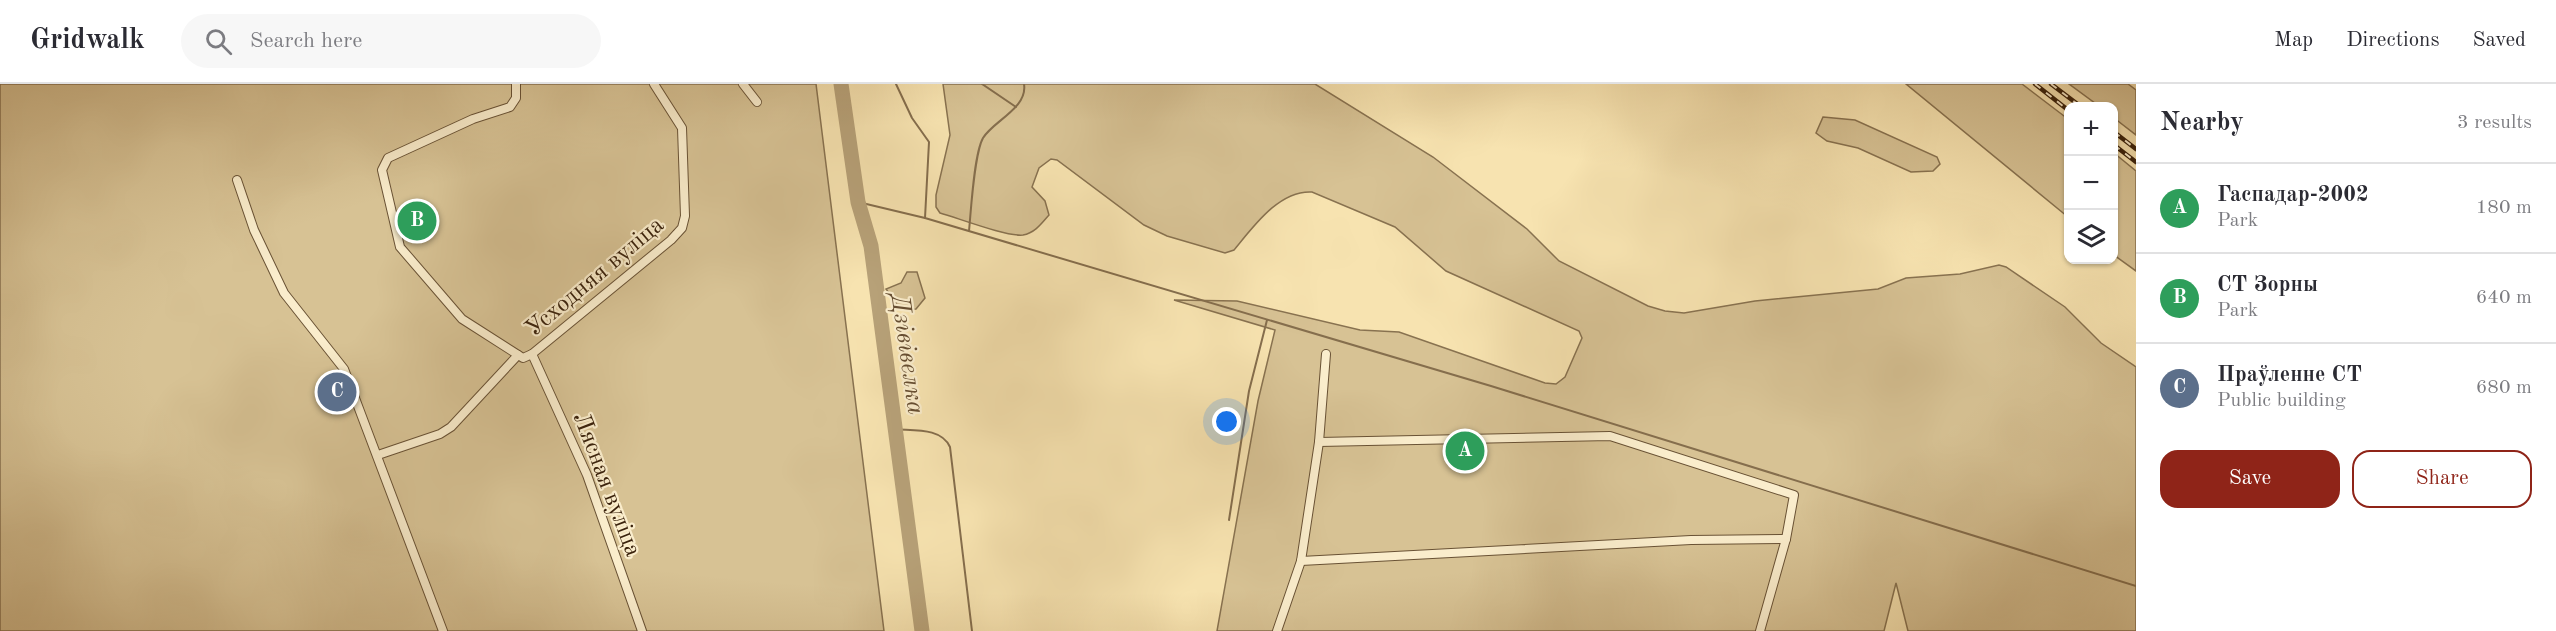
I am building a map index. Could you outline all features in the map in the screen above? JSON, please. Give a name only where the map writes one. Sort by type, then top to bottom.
[{"type":"street","points":[[516,84],[516,98],[510,107],[473,119],[388,158],[382,170],[400,247],[462,319],[523,358],[532,354]]},
{"type":"street","name":"Усходняя вуліца","points":[[532,354],[644,265],[682,228],[685,216],[682,128],[654,84]]},
{"type":"street","points":[[744,84],[757,102]]},
{"type":"street","points":[[237,180],[254,230],[284,293],[344,369],[443,631]]},
{"type":"street","name":"Лясная вуліца","points":[[532,354],[587,475],[642,631]]},
{"type":"street","points":[[1278,631],[1301,561],[1318,442],[1326,354]]},
{"type":"street","name":"Усходняя вуліца","points":[[378,455],[440,434],[452,426],[518,355]]},
{"type":"street","points":[[1318,442],[1610,436],[1794,495],[1786,539],[1760,631]]},
{"type":"street","points":[[1301,561],[1691,540],[1786,539]]},
{"type":"shaded area","points":[[0,84],[816,84],[884,631],[0,631]]},
{"type":"shaded area","points":[[943,84],[1315,84],[1433,157],[1527,229],[1559,261],[1648,306],[1665,311],[1684,313],[1755,301],[1878,289],[1906,278],[1960,274],[1999,265],[2006,267],[2065,307],[2101,343],[2136,367],[2136,631],[1908,631],[1896,583],[1884,631],[1217,631],[1258,401],[1275,330],[1174,300],[1237,301],[1360,330],[1399,332],[1545,383],[1556,384],[1565,377],[1582,338],[1579,331],[1446,271],[1395,227],[1312,192],[1300,193],[1278,203],[1258,221],[1234,250],[1225,253],[1167,236],[1144,225],[1057,160],[1051,159],[1039,168],[1032,187],[1045,201],[1049,215],[1031,232],[1023,235],[1006,233],[940,213],[936,207],[936,195],[950,135]]},
{"type":"shaded area","points":[[1906,84],[2022,84],[2064,116],[2064,214]]},
{"type":"shaded area","points":[[2069,84],[2128,84],[2136,90],[2136,135],[2118,121],[2118,102],[2094,102]]},
{"type":"shaded area","points":[[1823,117],[1855,120],[1937,157],[1940,164],[1933,171],[1911,172],[1858,148],[1827,141],[1816,133]]},
{"type":"shaded area","points":[[2118,156],[2136,171],[2136,271],[2118,258]]},
{"type":"shaded area","points":[[907,272],[917,272],[925,298],[916,309],[901,310],[886,289],[901,283]]},
{"type":"waterway","name":"Дзівівелка","points":[[841,84],[858,202],[871,246],[922,631]]},
{"type":"waterway","points":[[896,84],[912,118],[929,142],[925,218]]},
{"type":"waterway","points":[[982,84],[1016,107]]},
{"type":"waterway","points":[[969,231],[973,183],[980,146],[988,132],[1021,100],[1024,84]]},
{"type":"waterway","points":[[858,202],[925,218],[1491,386],[2136,586]]},
{"type":"waterway","points":[[1229,520],[1249,391],[1267,320]]},
{"type":"waterway","points":[[893,429],[933,433],[940,436],[950,447],[972,631]]},
{"type":"railway","points":[[2035,84],[2064,107]]},
{"type":"railway","points":[[2051,84],[2075,102]]},
{"type":"railway","points":[[2118,135],[2136,149]]},
{"type":"railway","points":[[2118,148],[2136,162]]},
{"type":"place","name":"СТ Зорны","points":[[417,221]]},
{"type":"place","name":"Праўленне СТ","points":[[337,392]]},
{"type":"place","name":"Гаспадар-2002","points":[[1465,451]]}]
